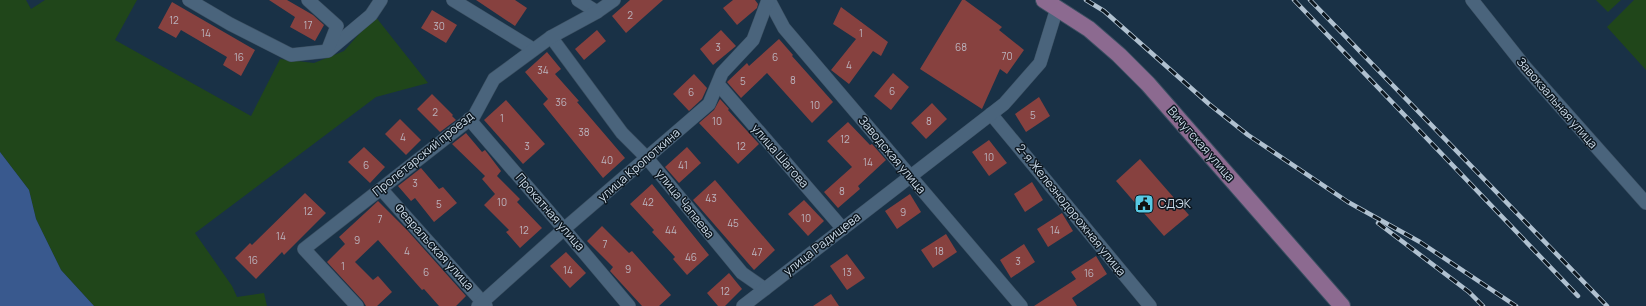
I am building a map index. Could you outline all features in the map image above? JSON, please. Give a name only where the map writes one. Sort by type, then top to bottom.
[{"type":"main road","name":"Вичугская улица","points":[[1050,4],[1089,29],[1119,55],[1148,84],[1342,306]]},
{"type":"street","points":[[189,0],[230,24],[291,55],[328,51],[371,15],[381,0]]},
{"type":"street","points":[[308,0],[337,26],[328,51]]},
{"type":"street","points":[[453,0],[532,50]]},
{"type":"street","points":[[578,0],[597,12]]},
{"type":"street","name":"Пролетарский проезд","points":[[357,306],[304,249],[474,116],[494,79],[551,37],[597,12],[614,0]]},
{"type":"street","name":"улица Кропоткина","points":[[482,305],[564,229],[709,104],[722,73],[753,40],[769,0]]},
{"type":"street","name":"Заводская улица","points":[[769,0],[784,28],[906,180],[1020,306]]},
{"type":"street","name":"Завокзальная улица","points":[[1472,0],[1526,68],[1646,203]]},
{"type":"street","points":[[906,180],[1004,104],[1040,63],[1050,4]]},
{"type":"street","name":"улица Чапаева","points":[[551,37],[622,133],[647,158],[742,274],[765,288]]},
{"type":"street","name":"улица Шагова","points":[[718,84],[842,229]]},
{"type":"street","name":"2-я Железнодорожная улица","points":[[991,114],[1150,306]]},
{"type":"street","name":"Прокатная улица","points":[[469,119],[629,306]]},
{"type":"street","name":"улица Радищева","points":[[743,306],[906,180]]},
{"type":"street","name":"Февральская улица","points":[[381,189],[482,305]]},
{"type":"green space","points":[[0,0],[26,0],[31,9],[45,0],[137,0],[115,40],[251,116],[280,59],[314,63],[344,51],[375,16],[428,83],[376,97],[195,233],[232,286],[237,297],[264,293],[267,306],[94,306],[61,270],[36,219],[29,190],[0,152]]},
{"type":"green space","points":[[1596,0],[1621,0],[1608,12]]},
{"type":"green space","points":[[1634,0],[1646,0],[1646,70],[1607,27]]},
{"type":"water","points":[[0,152],[29,190],[36,219],[61,270],[94,306],[0,306]]},
{"type":"building","points":[[269,0],[287,0],[313,15],[324,25],[315,41],[290,27],[295,17]]},
{"type":"building","points":[[476,0],[515,0],[527,8],[515,26]]},
{"type":"building","points":[[630,0],[663,0],[626,33],[612,16]]},
{"type":"building","points":[[733,0],[755,0],[758,4],[757,8],[737,25],[723,8]]},
{"type":"building","points":[[962,0],[965,0],[1002,27],[999,30],[1024,50],[1007,74],[1000,69],[982,109],[920,69]]},
{"type":"building","points":[[172,2],[255,50],[241,76],[223,65],[227,57],[181,30],[176,38],[158,28]]},
{"type":"building","points":[[841,7],[888,42],[881,56],[873,51],[849,84],[831,70],[856,39],[833,24]]},
{"type":"building","points":[[432,10],[457,25],[446,43],[421,28]]},
{"type":"building","points":[[597,30],[606,41],[584,60],[575,49]]},
{"type":"building","points":[[721,30],[736,46],[713,65],[700,49]]},
{"type":"building","points":[[779,39],[833,102],[812,123],[767,73],[741,98],[727,82],[747,63],[749,66]]},
{"type":"building","points":[[547,52],[561,69],[555,74],[625,158],[603,178],[543,104],[548,99],[525,72]]},
{"type":"building","points":[[893,73],[909,87],[891,110],[874,96]]},
{"type":"building","points":[[694,74],[707,88],[702,99],[689,111],[673,94]]},
{"type":"building","points":[[432,94],[456,120],[440,132],[417,109]]},
{"type":"building","points":[[1039,97],[1050,116],[1026,132],[1015,114]]},
{"type":"building","points":[[720,99],[759,144],[738,164],[699,123],[714,110]]},
{"type":"building","points":[[506,100],[545,144],[523,164],[484,120]]},
{"type":"building","points":[[932,103],[947,119],[926,139],[911,123]]},
{"type":"building","points":[[400,119],[421,140],[406,155],[385,134]]},
{"type":"building","points":[[848,122],[870,145],[872,144],[886,160],[858,186],[860,189],[838,208],[824,192],[852,167],[827,141]]},
{"type":"building","points":[[466,133],[482,152],[485,150],[501,171],[497,176],[520,199],[517,202],[542,228],[520,248],[506,232],[509,230],[484,205],[495,194],[482,179],[485,176],[452,144]]},
{"type":"building","points":[[989,140],[1007,163],[989,176],[972,152]]},
{"type":"building","points":[[364,147],[385,167],[370,183],[348,162]]},
{"type":"building","points":[[687,147],[701,163],[679,183],[665,167]]},
{"type":"building","points":[[1140,159],[1189,215],[1164,236],[1116,181]]},
{"type":"building","points":[[421,168],[439,189],[443,187],[457,203],[434,222],[415,198],[411,201],[398,186]]},
{"type":"building","points":[[715,180],[775,250],[754,270],[693,200]]},
{"type":"building","points":[[1032,182],[1043,200],[1025,212],[1014,194]]},
{"type":"building","points":[[652,184],[709,255],[687,275],[673,259],[675,257],[652,232],[654,230],[630,204]]},
{"type":"building","points":[[305,193],[326,213],[284,255],[282,252],[256,279],[235,258],[250,243],[252,245]]},
{"type":"building","points":[[910,194],[921,212],[897,229],[885,211]]},
{"type":"building","points":[[804,200],[824,221],[808,236],[788,214]]},
{"type":"building","points":[[378,201],[407,230],[466,296],[456,306],[439,306],[424,289],[422,290],[378,240],[355,262],[373,280],[378,276],[392,292],[377,306],[366,306],[327,262],[345,244],[339,237]]},
{"type":"building","points":[[1062,213],[1073,231],[1048,247],[1037,229]]},
{"type":"building","points":[[602,226],[629,253],[632,251],[671,295],[659,306],[642,306],[610,271],[613,267],[587,241]]},
{"type":"building","points":[[946,234],[957,252],[933,268],[921,250]]},
{"type":"building","points":[[1024,244],[1035,262],[1011,278],[1000,260]]},
{"type":"building","points":[[566,252],[586,273],[570,288],[550,266]]},
{"type":"building","points":[[847,254],[865,278],[847,290],[830,266]]},
{"type":"building","points":[[1096,256],[1107,274],[1072,298],[1077,306],[1034,306],[1076,279],[1071,272]]},
{"type":"building","points":[[729,273],[742,289],[725,306],[718,306],[707,293]]},
{"type":"building","points":[[831,294],[839,306],[813,306]]},
{"type":"railway","points":[[1086,0],[1104,11],[1209,104],[1248,135],[1348,202],[1420,242],[1516,306]]},
{"type":"railway","points":[[1294,0],[1578,296]]},
{"type":"railway","points":[[1310,0],[1607,306]]},
{"type":"railway","points":[[1378,223],[1469,292],[1483,306]]},
{"type":"place","name":"СДЭК","points":[[1144,204]]}]
